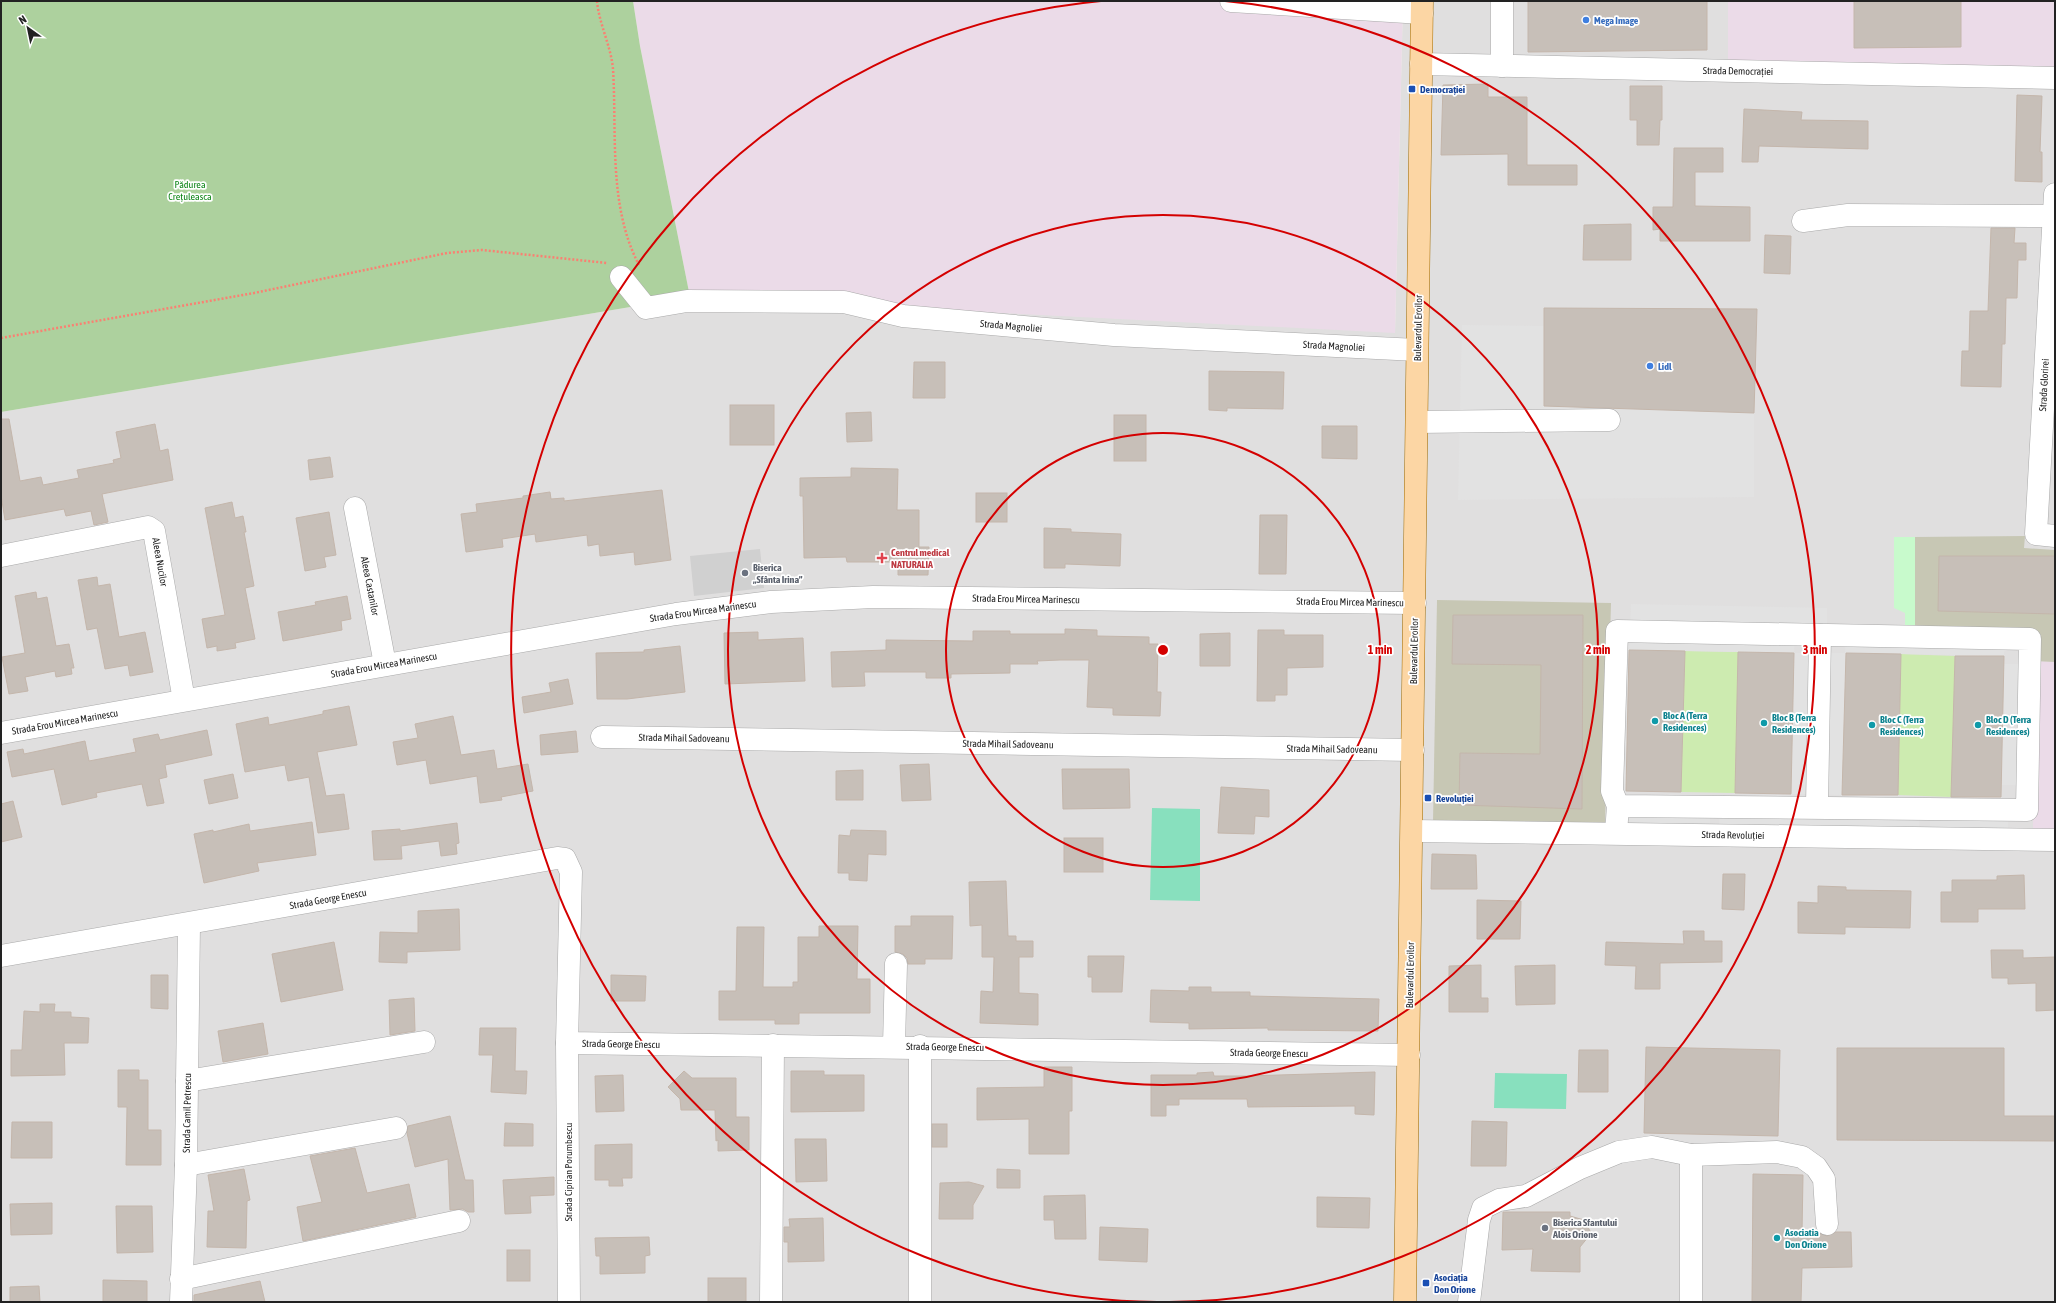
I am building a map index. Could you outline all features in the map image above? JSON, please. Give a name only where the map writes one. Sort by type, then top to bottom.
[{"type":"main road","name":"Bulevardul Eroilor","points":[[1405,1302],[1422,7]]},
{"type":"street","points":[[1231,1],[1422,7]]},
{"type":"street","points":[[1502,1],[1502,66]]},
{"type":"street","name":"Strada Democrației","points":[[1421,64],[2055,78]]},
{"type":"street","name":"Strada Glorirei","points":[[2055,194],[2036,534],[2055,536]]},
{"type":"street","points":[[1803,221],[1848,215],[2053,216]]},
{"type":"street","name":"Strada Magnoliei","points":[[622,269],[646,308],[687,301],[844,302],[903,316],[1114,335],[1417,350]]},
{"type":"street","points":[[1417,422],[1609,420]]},
{"type":"street","name":"Aleea Castanilor","points":[[355,508],[385,664]]},
{"type":"street","name":"Aleea Nucilor","points":[[1,556],[148,527],[152,528],[154,531],[184,700]]},
{"type":"street","name":"Strada Erou Mircea Marinescu","points":[[2,728],[184,700],[676,614],[816,598],[873,597],[1415,603]]},
{"type":"street","points":[[1616,833],[1618,806],[1612,791],[1617,631],[2030,639],[2027,810],[1817,806],[1618,806]]},
{"type":"street","points":[[1817,806],[1820,635]]},
{"type":"street","name":"Strada Mihail Sadoveanu","points":[[602,737],[1413,750]]},
{"type":"street","name":"Strada Revoluției","points":[[1412,831],[2055,840]]},
{"type":"street","name":"Strada George Enescu","points":[[1,956],[557,858],[565,859],[571,872],[567,1043],[920,1046],[1409,1055]]},
{"type":"street","name":"Strada Camil Petrescu","points":[[181,1302],[186,1165],[189,924]]},
{"type":"street","points":[[894,1046],[896,964]]},
{"type":"street","points":[[187,1081],[424,1042]]},
{"type":"street","name":"Strada Ciprian Porumbescu","points":[[567,1043],[569,1302]]},
{"type":"street","points":[[770,1302],[773,1045]]},
{"type":"street","points":[[920,1046],[920,1302]]},
{"type":"street","points":[[186,1165],[396,1128]]},
{"type":"street","points":[[1470,1302],[1479,1220],[1483,1208],[1499,1200],[1526,1196],[1580,1168],[1619,1152],[1652,1147],[1691,1155],[1777,1152],[1802,1157],[1816,1167],[1824,1179],[1827,1224]]},
{"type":"street","points":[[1691,1155],[1691,1302]]},
{"type":"street","points":[[182,1279],[459,1221]]},
{"type":"path","points":[[1,338],[254,293],[447,253],[482,250],[622,269],[641,268],[633,253],[626,233],[615,163],[613,68],[597,1]]},
{"type":"shaded area","points":[[633,1],[1403,1],[1395,333],[690,297],[640,46]]},
{"type":"shaded area","points":[[1403,1],[1728,1],[1728,61],[2055,67],[2055,1302],[1,1302],[1,412],[690,297],[1395,332]]},
{"type":"shaded area","points":[[1728,1],[2055,1],[2055,67],[1728,61]]},
{"type":"shaded area","points":[[1462,325],[1544,326],[1544,406],[1754,413],[1754,497],[1458,500]]},
{"type":"shaded area","points":[[2025,536],[2024,548],[2055,550],[2055,662],[2035,661],[2036,630],[1915,627],[1915,537]]},
{"type":"shaded area","name":"Biserica „Sfânta Irina”","points":[[760,549],[764,588],[694,596],[690,556]]},
{"type":"shaded area","points":[[1437,600],[1611,603],[1605,825],[1433,822]]},
{"type":"shaded area","points":[[1631,604],[1827,608],[1827,635],[1795,634],[1794,653],[1629,650],[1626,791],[1612,791],[1616,649],[1629,649]]},
{"type":"shaded area","points":[[1846,635],[2005,639],[2004,656],[1846,653],[1842,795],[1791,794],[1794,653],[1845,653]]},
{"type":"shaded area","points":[[2035,661],[2055,662],[2055,831],[2033,831]]},
{"type":"shaded area","points":[[2004,664],[2030,664],[2028,785],[2002,785]]},
{"type":"shaded area","points":[[1618,806],[1710,806],[1710,827],[1617,825]]},
{"type":"shaded area","points":[[1720,806],[1920,808],[1919,829],[1719,827]]},
{"type":"shaded area","points":[[1930,808],[2008,810],[2008,830],[1930,829]]},
{"type":"green space","name":"Pădurea Crețuleasca","points":[[1,1],[633,1],[640,46],[690,297],[1,412]]},
{"type":"green space","points":[[1894,537],[1915,537],[1915,627],[1905,636],[1905,613],[1894,608]]},
{"type":"green space","points":[[1685,651],[1738,652],[1735,793],[1681,792]]},
{"type":"green space","points":[[1901,654],[1955,656],[1951,797],[1898,795]]},
{"type":"green space","points":[[1152,808],[1200,809],[1200,901],[1150,900]]},
{"type":"green space","points":[[1495,1073],[1567,1074],[1566,1109],[1494,1108]]},
{"type":"building","points":[[1528,1],[1707,1],[1707,50],[1528,52]]},
{"type":"building","points":[[1854,1],[1961,1],[1961,47],[1854,48]]},
{"type":"building","points":[[1488,84],[1488,97],[1527,97],[1527,165],[1577,165],[1577,185],[1508,185],[1508,154],[1441,155],[1443,85]]},
{"type":"building","points":[[1630,86],[1662,86],[1662,120],[1660,120],[1659,145],[1637,145],[1637,120],[1630,120]]},
{"type":"building","points":[[2017,95],[2042,96],[2040,152],[2042,152],[2042,182],[2015,181]]},
{"type":"building","points":[[1744,109],[1802,112],[1801,120],[1868,121],[1868,149],[1759,146],[1758,162],[1742,162]]},
{"type":"building","points":[[1674,148],[1723,148],[1723,172],[1695,172],[1695,206],[1750,207],[1750,241],[1660,241],[1660,229],[1653,230],[1653,207],[1673,207]]},
{"type":"building","points":[[1631,224],[1631,260],[1583,260],[1584,225]]},
{"type":"building","points":[[1991,228],[2015,228],[2014,243],[2026,243],[2026,260],[2018,260],[2017,298],[2006,298],[2005,344],[2002,344],[2001,387],[1961,386],[1962,351],[1969,351],[1970,311],[1988,311]]},
{"type":"building","points":[[1765,235],[1791,236],[1790,274],[1764,273]]},
{"type":"building","name":"Lidl","points":[[1544,308],[1757,309],[1754,413],[1544,406]]},
{"type":"building","points":[[914,362],[945,362],[945,398],[913,398]]},
{"type":"building","points":[[1209,371],[1284,372],[1283,409],[1227,408],[1227,411],[1209,410]]},
{"type":"building","points":[[730,405],[774,405],[774,445],[730,445]]},
{"type":"building","points":[[871,412],[872,441],[847,442],[846,413]]},
{"type":"building","points":[[1114,415],[1146,415],[1146,461],[1114,461]]},
{"type":"building","points":[[1,419],[9,419],[20,481],[41,477],[43,485],[79,478],[77,470],[114,463],[113,460],[121,458],[116,432],[155,424],[160,451],[168,449],[173,480],[102,494],[108,522],[94,525],[91,511],[66,516],[64,509],[5,520],[1,495]]},
{"type":"building","points":[[1322,426],[1357,426],[1357,459],[1322,458]]},
{"type":"building","points":[[330,457],[333,477],[310,480],[308,460]]},
{"type":"building","points":[[851,468],[898,469],[897,510],[919,510],[919,547],[929,547],[928,575],[898,575],[898,562],[847,562],[846,557],[804,558],[803,496],[800,496],[800,478],[851,477]]},
{"type":"building","points":[[662,490],[671,560],[635,565],[634,552],[600,556],[599,544],[588,546],[587,535],[536,542],[535,534],[502,539],[503,547],[466,552],[461,514],[477,512],[476,504],[523,498],[523,496],[550,492],[551,499],[564,498],[564,501]]},
{"type":"building","points":[[976,493],[1007,493],[1007,522],[976,522]]},
{"type":"building","points":[[232,502],[235,518],[243,516],[246,532],[244,532],[254,586],[245,588],[255,639],[235,643],[236,648],[217,651],[217,646],[207,648],[202,619],[225,615],[205,508]]},
{"type":"building","points":[[329,512],[336,555],[324,557],[326,567],[305,571],[296,518]]},
{"type":"building","points":[[1260,515],[1287,515],[1286,574],[1259,574]]},
{"type":"building","points":[[1044,528],[1071,529],[1071,532],[1121,534],[1120,566],[1065,564],[1065,568],[1044,568]]},
{"type":"building","points":[[1939,556],[2055,556],[2055,614],[1938,611]]},
{"type":"building","points":[[97,577],[98,586],[110,584],[119,637],[145,632],[153,672],[130,676],[128,665],[105,669],[97,628],[87,630],[78,580]]},
{"type":"building","points":[[36,592],[37,599],[47,597],[56,646],[69,644],[74,668],[71,668],[72,674],[56,677],[55,671],[25,677],[28,691],[9,694],[2,657],[25,653],[15,596]]},
{"type":"building","points":[[347,596],[351,619],[341,621],[342,630],[283,641],[278,612],[316,605],[315,602]]},
{"type":"building","points":[[1453,615],[1583,615],[1582,809],[1459,805],[1460,753],[1540,754],[1541,665],[1452,664]]},
{"type":"building","points":[[1065,629],[1097,630],[1097,636],[1149,637],[1149,644],[1158,644],[1157,692],[1161,692],[1160,716],[1113,715],[1113,708],[1087,707],[1089,660],[1037,661],[1038,664],[1010,664],[1010,673],[951,674],[951,678],[926,678],[926,672],[864,672],[865,686],[832,687],[831,652],[886,650],[886,640],[973,641],[973,631],[1010,631],[1010,634],[1065,634]]},
{"type":"building","points":[[1258,630],[1284,630],[1284,635],[1323,635],[1323,667],[1287,668],[1287,695],[1275,695],[1275,701],[1257,701]]},
{"type":"building","points":[[758,632],[758,640],[803,638],[805,681],[725,684],[724,633]]},
{"type":"building","points":[[1230,633],[1230,666],[1200,666],[1200,634]]},
{"type":"building","points":[[680,646],[685,692],[627,699],[597,699],[596,653],[644,652],[644,650]]},
{"type":"building","name":"Bloc A (Terra Residences)","points":[[1629,650],[1685,651],[1681,792],[1626,791]]},
{"type":"building","name":"Bloc B (Terra Residences)","points":[[1738,652],[1794,653],[1791,794],[1735,793]]},
{"type":"building","name":"Bloc C (Terra Residences)","points":[[1846,653],[1901,654],[1898,795],[1842,795]]},
{"type":"building","name":"Bloc D (Terra Residences)","points":[[1955,656],[2004,656],[2001,797],[1951,797]]},
{"type":"building","points":[[568,679],[573,704],[524,713],[522,697],[551,692],[549,683]]},
{"type":"building","points":[[349,706],[357,745],[317,752],[326,796],[344,794],[349,829],[318,833],[309,777],[288,781],[285,765],[245,772],[236,724],[268,717],[269,725],[323,714],[323,711]]},
{"type":"building","points":[[453,716],[461,755],[494,750],[497,769],[528,764],[533,791],[501,797],[502,800],[480,803],[477,776],[430,784],[426,760],[397,765],[393,742],[418,738],[415,724]]},
{"type":"building","points":[[207,730],[212,755],[165,765],[167,777],[159,779],[164,803],[147,806],[142,784],[96,793],[97,797],[62,805],[54,769],[12,777],[7,752],[23,749],[24,754],[85,741],[89,761],[136,752],[133,739],[158,734],[160,740]]},
{"type":"building","points":[[576,731],[578,752],[541,755],[540,735]]},
{"type":"building","points":[[929,764],[931,800],[902,801],[900,765]]},
{"type":"building","points":[[1062,769],[1129,769],[1130,808],[1063,809]]},
{"type":"building","points":[[863,770],[863,800],[836,800],[836,771]]},
{"type":"building","points":[[233,774],[238,798],[209,804],[204,780]]},
{"type":"building","points":[[1221,787],[1269,790],[1269,817],[1255,816],[1254,834],[1218,833]]},
{"type":"building","points":[[13,801],[22,837],[1,842],[1,804]]},
{"type":"building","points":[[312,822],[316,855],[257,863],[259,871],[204,883],[194,834],[213,830],[213,832],[249,824],[250,831]]},
{"type":"building","points":[[457,823],[459,843],[456,844],[457,854],[441,856],[439,841],[401,846],[402,859],[374,860],[372,831],[400,829],[400,831]]},
{"type":"building","points":[[851,830],[886,831],[886,855],[868,854],[867,881],[849,880],[849,873],[838,873],[839,835],[850,836]]},
{"type":"building","points":[[1064,838],[1103,838],[1103,872],[1064,872]]},
{"type":"building","points":[[1432,854],[1476,855],[1477,889],[1431,889]]},
{"type":"building","points":[[1723,874],[1745,874],[1744,910],[1722,909]]},
{"type":"building","points":[[2024,875],[2025,909],[1978,909],[1978,922],[1941,922],[1941,892],[1952,892],[1952,880],[1997,880],[1997,876]]},
{"type":"building","points":[[1006,881],[1008,936],[1016,936],[1016,941],[1033,941],[1033,957],[1019,957],[1019,993],[1038,994],[1038,1025],[980,1023],[981,991],[993,992],[994,957],[982,957],[982,925],[970,926],[969,882]]},
{"type":"building","points":[[1818,886],[1846,887],[1846,890],[1911,891],[1910,928],[1845,927],[1845,934],[1798,933],[1798,902],[1818,903]]},
{"type":"building","points":[[1477,900],[1521,901],[1520,939],[1477,939]]},
{"type":"building","points":[[459,909],[460,950],[407,952],[407,963],[379,962],[380,932],[418,933],[418,911]]},
{"type":"building","points":[[911,916],[953,916],[952,959],[925,959],[925,964],[908,964],[907,958],[903,954],[895,952],[895,926],[911,926]]},
{"type":"building","points":[[819,926],[858,926],[857,979],[870,979],[870,1013],[799,1013],[799,1024],[775,1024],[775,1020],[719,1020],[719,991],[736,991],[737,927],[764,927],[763,987],[793,987],[793,982],[798,982],[798,937],[819,937]]},
{"type":"building","points":[[1683,931],[1704,931],[1704,941],[1722,941],[1722,962],[1660,963],[1660,989],[1635,989],[1636,966],[1605,965],[1606,942],[1684,944]]},
{"type":"building","points":[[334,942],[343,990],[281,1002],[272,954]]},
{"type":"building","points":[[1991,950],[2023,950],[2023,958],[2055,957],[2055,1010],[2036,1011],[2036,983],[2008,984],[2008,978],[1992,978]]},
{"type":"building","points":[[1088,956],[1124,956],[1122,992],[1092,992],[1092,977],[1088,977]]},
{"type":"building","points":[[1481,965],[1481,998],[1488,998],[1488,1012],[1449,1012],[1449,966]]},
{"type":"building","points":[[1555,965],[1555,1004],[1516,1005],[1515,966]]},
{"type":"building","points":[[151,975],[168,975],[168,1009],[151,1008]]},
{"type":"building","points":[[611,975],[646,976],[645,1001],[611,1001]]},
{"type":"building","points":[[1189,987],[1211,987],[1211,992],[1250,992],[1250,996],[1379,999],[1378,1031],[1268,1030],[1268,1028],[1189,1029],[1189,1023],[1150,1022],[1151,990],[1189,991]]},
{"type":"building","points":[[414,998],[415,1031],[390,1035],[389,1000]]},
{"type":"building","points":[[40,1004],[55,1004],[54,1012],[71,1012],[71,1017],[89,1018],[88,1043],[64,1043],[65,1075],[11,1076],[11,1050],[22,1050],[24,1011],[40,1012]]},
{"type":"building","points":[[263,1023],[268,1054],[223,1062],[218,1031]]},
{"type":"building","points":[[480,1028],[516,1028],[515,1071],[527,1071],[526,1094],[491,1092],[493,1055],[479,1055]]},
{"type":"building","points":[[1646,1047],[1780,1050],[1778,1136],[1644,1133]]},
{"type":"building","points":[[1837,1048],[2004,1048],[2004,1116],[2055,1116],[2055,1141],[1837,1140]]},
{"type":"building","points":[[1579,1050],[1608,1050],[1608,1092],[1578,1092]]},
{"type":"building","points":[[1044,1067],[1072,1067],[1072,1111],[1069,1111],[1069,1154],[1029,1154],[1029,1119],[977,1120],[977,1088],[1044,1087]]},
{"type":"building","points":[[118,1070],[139,1070],[139,1080],[148,1080],[148,1130],[161,1130],[161,1165],[126,1165],[127,1107],[118,1107]]},
{"type":"building","points":[[684,1071],[692,1078],[736,1078],[736,1117],[749,1117],[749,1150],[718,1151],[718,1140],[716,1141],[715,1110],[681,1110],[680,1099],[668,1087]]},
{"type":"building","points":[[791,1071],[824,1071],[824,1075],[864,1075],[864,1111],[791,1112]]},
{"type":"building","points":[[1213,1072],[1214,1076],[1247,1076],[1375,1072],[1374,1115],[1355,1114],[1355,1106],[1248,1107],[1247,1099],[1179,1099],[1179,1105],[1166,1105],[1166,1116],[1151,1116],[1151,1075],[1197,1075],[1197,1073]]},
{"type":"building","points":[[623,1075],[624,1111],[596,1112],[595,1076]]},
{"type":"building","points":[[450,1116],[465,1180],[473,1180],[474,1212],[468,1212],[463,1209],[450,1210],[448,1159],[415,1167],[407,1133],[408,1126]]},
{"type":"building","points":[[1472,1121],[1507,1122],[1506,1166],[1471,1166]]},
{"type":"building","points":[[12,1122],[52,1122],[52,1158],[11,1158]]},
{"type":"building","points":[[505,1123],[533,1124],[533,1146],[504,1146]]},
{"type":"building","points":[[932,1124],[947,1124],[947,1147],[932,1147]]},
{"type":"building","points":[[795,1139],[826,1139],[827,1181],[796,1182]]},
{"type":"building","points":[[632,1144],[632,1178],[622,1178],[623,1186],[609,1186],[609,1180],[595,1180],[595,1145]]},
{"type":"building","points":[[355,1148],[367,1193],[409,1184],[416,1217],[303,1241],[297,1207],[322,1202],[310,1156]]},
{"type":"building","points":[[244,1169],[250,1200],[247,1201],[246,1248],[207,1247],[208,1211],[214,1211],[208,1175]]},
{"type":"building","points":[[997,1169],[1020,1170],[1020,1188],[997,1188]]},
{"type":"building","name":"Asociatia Don Orione","points":[[1753,1174],[1803,1175],[1802,1233],[1819,1233],[1827,1236],[1836,1232],[1851,1232],[1852,1267],[1802,1268],[1801,1302],[1752,1302]]},
{"type":"building","points":[[554,1177],[554,1195],[530,1196],[531,1213],[505,1214],[503,1180]]},
{"type":"building","points":[[969,1182],[984,1186],[973,1205],[973,1219],[939,1219],[940,1183]]},
{"type":"building","points":[[1085,1195],[1086,1239],[1055,1239],[1054,1220],[1044,1220],[1044,1196]]},
{"type":"building","points":[[1317,1197],[1370,1198],[1369,1228],[1317,1227]]},
{"type":"building","points":[[52,1203],[52,1234],[11,1235],[10,1204]]},
{"type":"building","points":[[116,1206],[152,1206],[153,1252],[117,1253]]},
{"type":"building","name":"Biserica Sfantului Alois Orione","points":[[1503,1212],[1570,1212],[1570,1216],[1584,1220],[1590,1231],[1589,1236],[1580,1247],[1580,1272],[1531,1271],[1533,1249],[1502,1250]]},
{"type":"building","points":[[823,1218],[824,1261],[788,1262],[788,1242],[784,1242],[784,1227],[790,1227],[789,1219]]},
{"type":"building","points":[[1100,1227],[1148,1229],[1147,1262],[1099,1260]]},
{"type":"building","points":[[649,1237],[650,1255],[645,1256],[645,1273],[600,1274],[600,1256],[596,1256],[595,1238]]},
{"type":"building","points":[[507,1250],[530,1250],[530,1281],[507,1281]]},
{"type":"building","points":[[708,1278],[746,1278],[746,1302],[708,1302]]},
{"type":"building","points":[[103,1280],[147,1281],[147,1302],[103,1302]]},
{"type":"building","points":[[260,1281],[265,1302],[194,1302],[194,1295]]},
{"type":"building","points":[[39,1286],[40,1302],[10,1302],[10,1287]]},
{"type":"place","name":"Mega Image","points":[[1586,20]]},
{"type":"place","name":"Democrației","points":[[1412,89]]},
{"type":"place","name":"Lidl","points":[[1650,366]]},
{"type":"place","name":"Centrul medical NATURALIA","points":[[882,558]]},
{"type":"place","name":"Biserica „Sfânta Irina”","points":[[745,573]]},
{"type":"place","name":"Bloc A (Terra Residences)","points":[[1655,721]]},
{"type":"place","name":"Bloc B (Terra Residences)","points":[[1764,723]]},
{"type":"place","name":"Bloc C (Terra Residences)","points":[[1872,725]]},
{"type":"place","name":"Bloc D (Terra Residences)","points":[[1978,725]]},
{"type":"place","name":"Revoluției","points":[[1428,798]]},
{"type":"place","name":"Biserica Sfantului Alois Orione","points":[[1545,1228]]},
{"type":"place","name":"Asociatia Don Orione","points":[[1777,1238]]},
{"type":"place","name":"Asociația Don Orione","points":[[1426,1283]]}]
